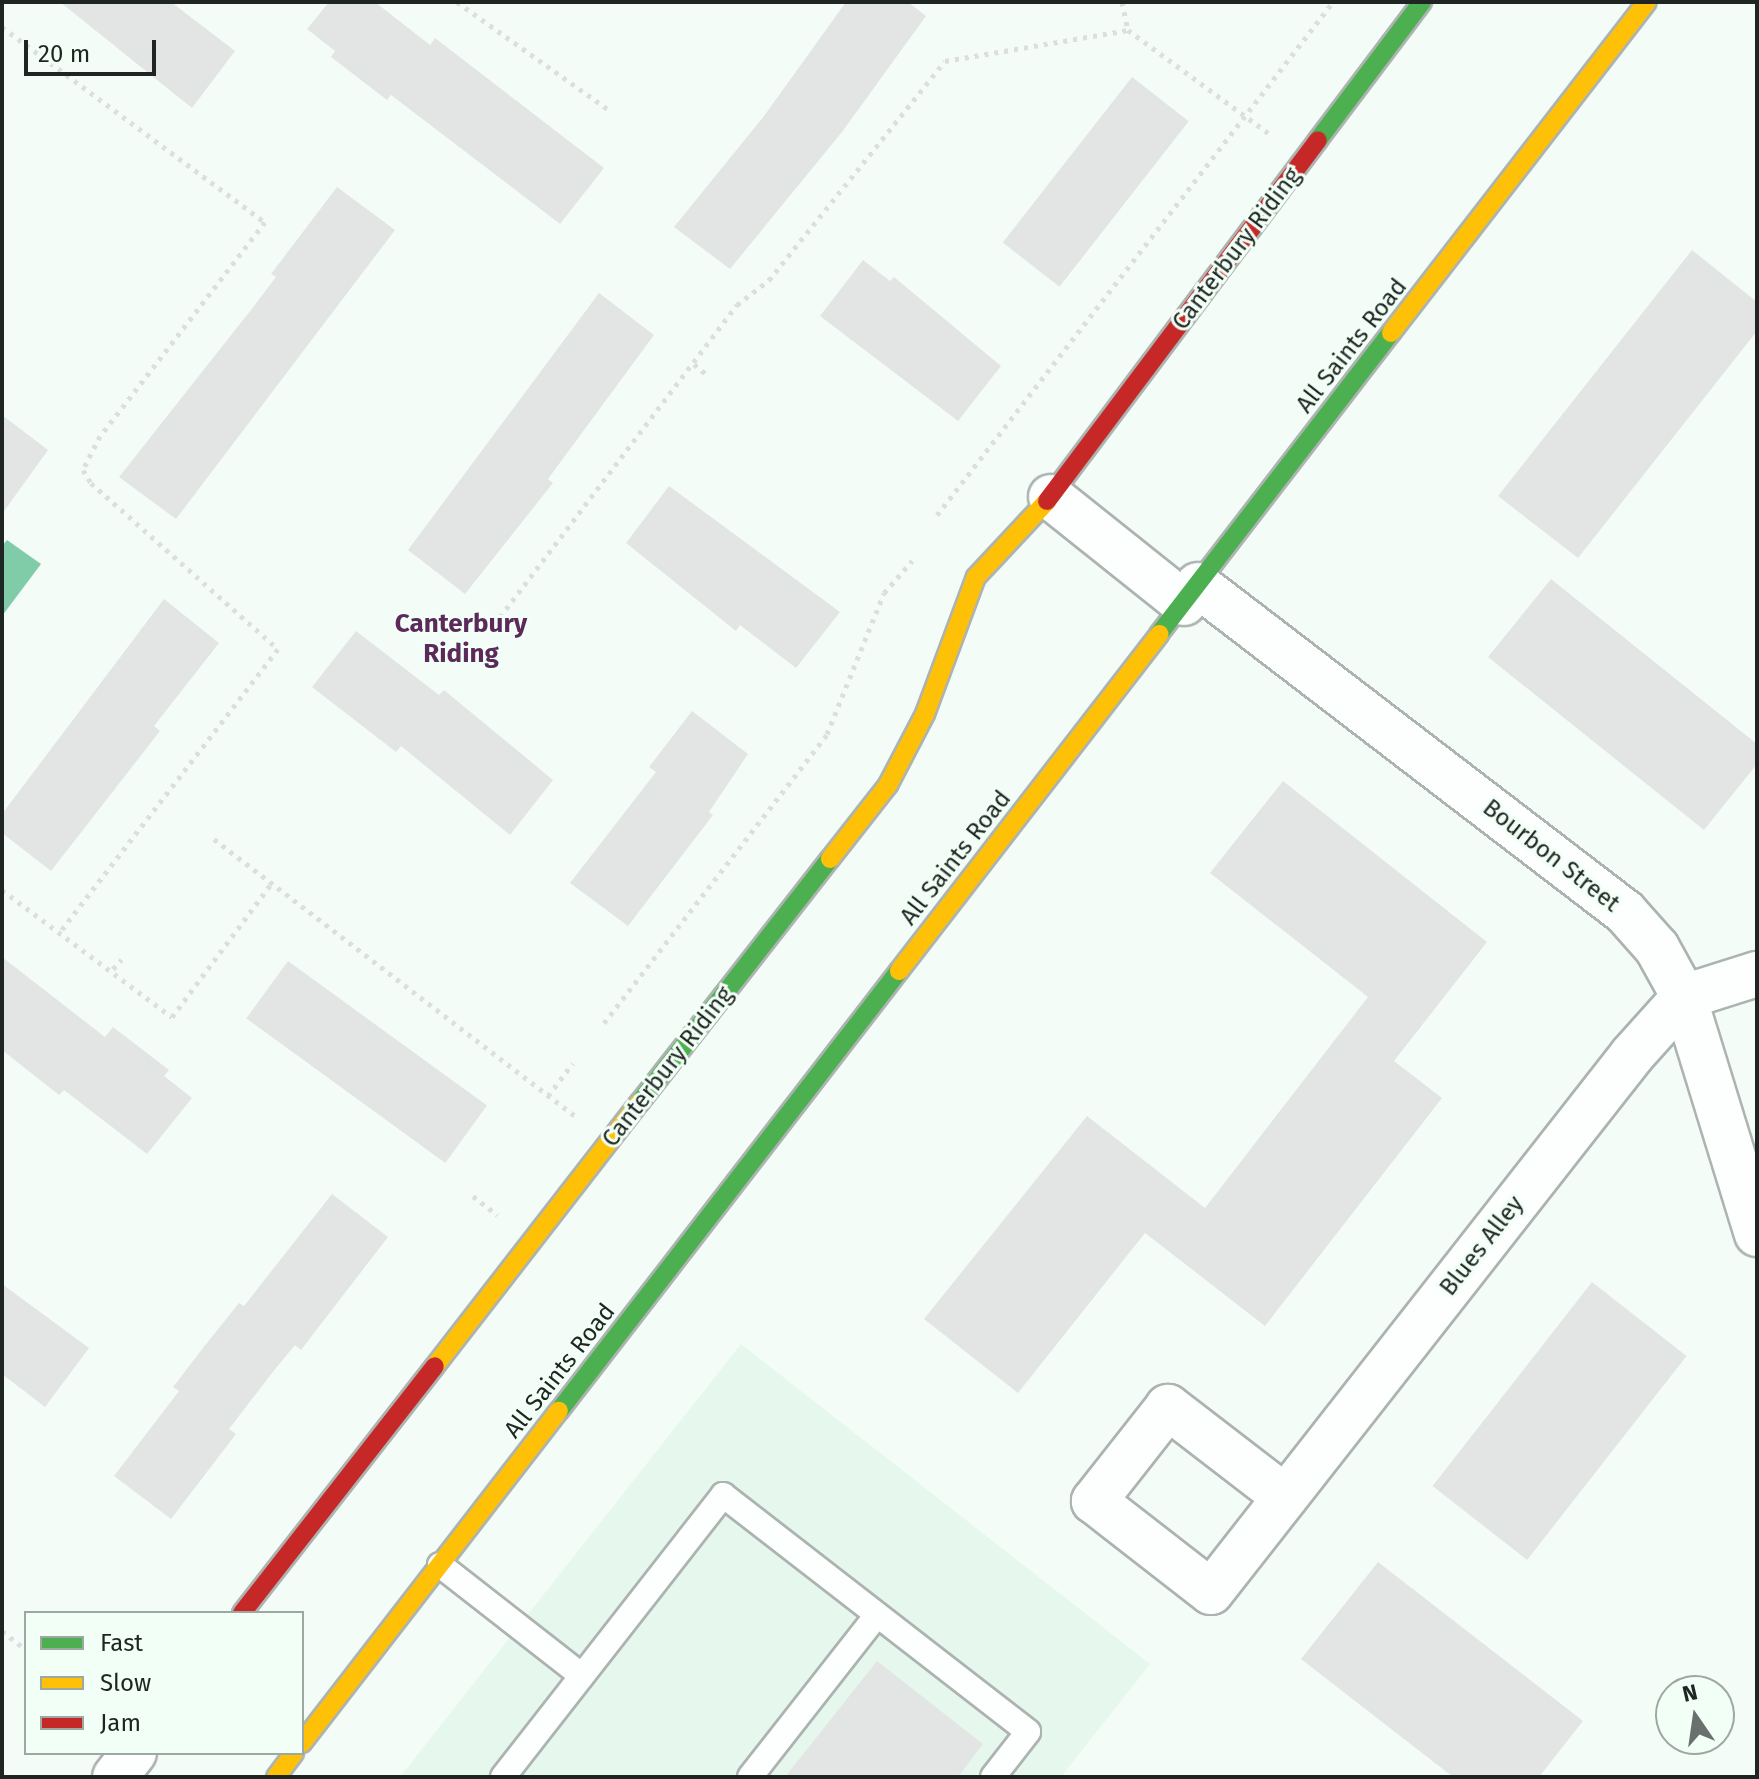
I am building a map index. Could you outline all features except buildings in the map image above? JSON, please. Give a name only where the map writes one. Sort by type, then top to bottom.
[{"type":"street","name":"Canterbury Riding","points":[[244,1611],[888,785],[925,714],[976,577],[1051,497],[1422,2]]},
{"type":"street","name":"All Saints Road","points":[[304,1740],[1647,2]]},
{"type":"street","points":[[1051,497],[1191,594]]},
{"type":"street","name":"Bourbon Street","points":[[1191,594],[1625,912],[1657,948],[1684,997],[1757,1234]]},
{"type":"street","points":[[1684,997],[1757,974]]},
{"type":"street","name":"Blues Alley","points":[[1285,1497],[1632,1055],[1684,997]]},
{"type":"street","points":[[115,1777],[132,1755]]},
{"type":"street","points":[[276,1777],[292,1755]]},
{"type":"lane","points":[[503,1777],[723,1495],[1028,1732],[993,1777]]},
{"type":"lane","points":[[440,1565],[582,1676]]},
{"type":"lane","points":[[750,1777],[877,1615]]},
{"type":"path","points":[[1122,2],[1128,30],[1304,160]]},
{"type":"path","points":[[937,515],[1333,2]]},
{"type":"path","points":[[459,3],[612,112]]},
{"type":"path","points":[[2,27],[265,222],[100,436],[83,470],[91,483],[278,649],[60,932]]},
{"type":"path","points":[[500,617],[737,305],[769,280],[945,61],[1128,30]]},
{"type":"path","points":[[694,364],[706,374]]},
{"type":"path","points":[[604,1023],[827,734],[884,593],[912,561]]},
{"type":"path","points":[[214,839],[580,1120],[570,1133]]},
{"type":"path","points":[[2,890],[113,969],[172,1017],[272,883]]},
{"type":"path","points":[[113,969],[122,959]]},
{"type":"path","points":[[548,1096],[573,1063]]},
{"type":"path","points":[[473,1196],[504,1220]]},
{"type":"path","points":[[2,1631],[24,1648]]},
{"type":"shaded area","points":[[7,540],[41,564],[2,616],[2,546]]},
{"type":"shaded area","points":[[741,1344],[1150,1664],[1061,1777],[400,1777]]},
{"type":"traffic: fast","points":[[1318,140],[1422,2]]},
{"type":"traffic: fast","points":[[1159,634],[1391,333]]},
{"type":"traffic: fast","points":[[640,1102],[830,859]]},
{"type":"traffic: fast","points":[[559,1411],[899,971]]},
{"type":"traffic: slow","points":[[1391,333],[1647,2]]},
{"type":"traffic: slow","points":[[830,859],[888,785],[925,714],[976,577],[1047,501]]},
{"type":"traffic: slow","points":[[899,971],[1159,634]]},
{"type":"traffic: slow","points":[[435,1366],[640,1102]]},
{"type":"traffic: slow","points":[[304,1740],[559,1411]]},
{"type":"traffic: slow","points":[[276,1777],[292,1755]]},
{"type":"traffic: jam","points":[[1047,501],[1318,140]]},
{"type":"traffic: jam","points":[[244,1611],[435,1366]]},
{"type":"district","name":"Canterbury Riding","points":[[461,639]]}]
